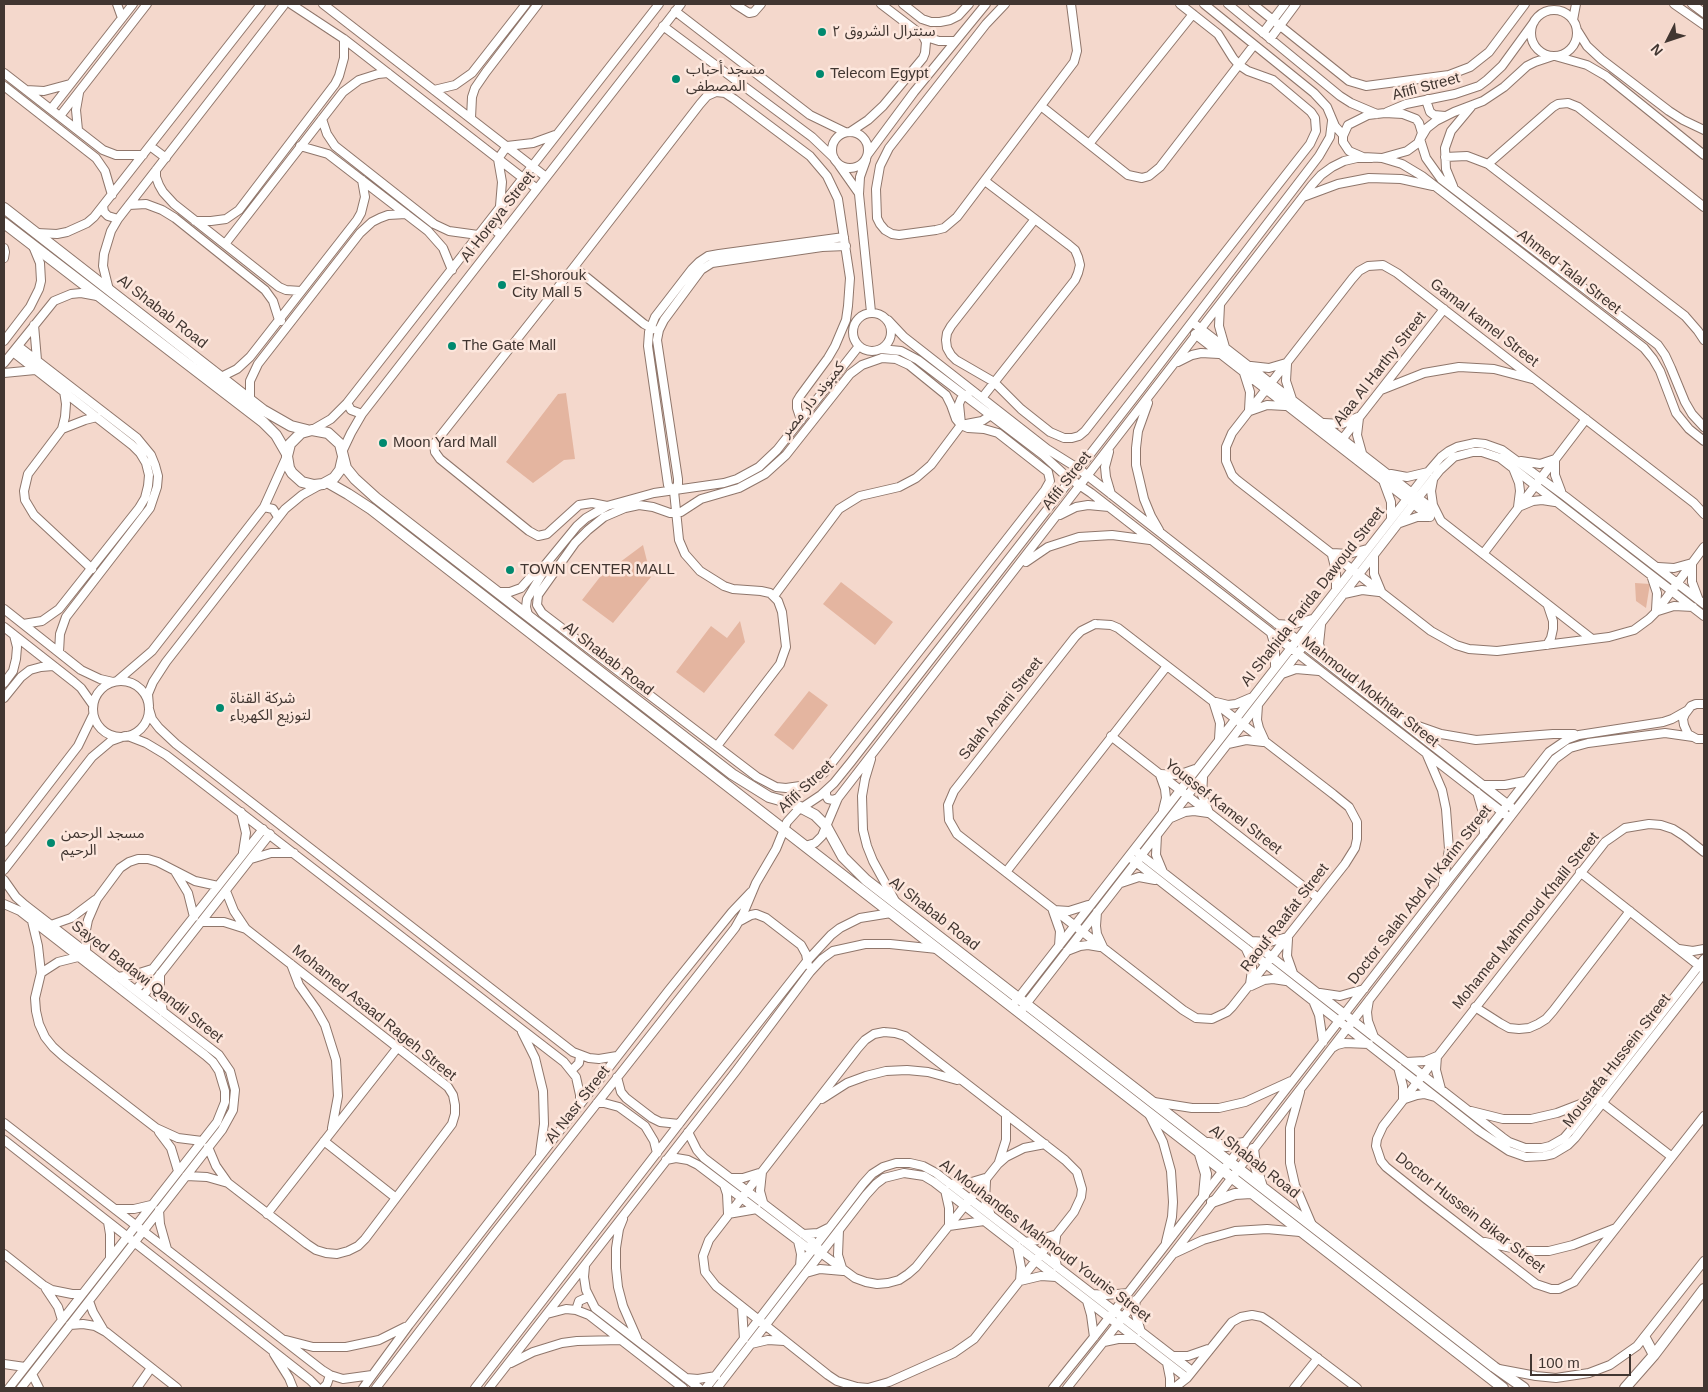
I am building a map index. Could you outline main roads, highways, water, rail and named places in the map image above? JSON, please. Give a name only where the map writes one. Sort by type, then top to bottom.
[{"type":"main road","name":"Al Shabab Road","points":[[4,208],[250,399],[281,421],[298,429],[310,430]]},
{"type":"main road","name":"Al Shabab Road","points":[[4,223],[263,422],[276,435],[287,455]]},
{"type":"main road","points":[[310,430],[328,433],[340,444],[343,454],[342,465],[337,474],[323,484],[307,484],[297,478],[289,468],[287,455],[293,440],[301,433],[310,430]]},
{"type":"main road","name":"Al Shabab Road","points":[[343,454],[346,468],[365,488],[732,774],[769,797],[804,808],[815,815],[826,826],[850,865],[937,949],[1300,1232],[1491,1372],[1524,1388]]},
{"type":"main road","name":"Al Shabab Road","points":[[323,484],[348,494],[371,510],[805,846],[1022,1001],[1313,1227],[1491,1372],[1503,1388]]},
{"type":"main road","points":[[1202,1140],[1218,1145],[1248,1146],[1262,1188]]},
{"type":"main road","points":[[1200,1153],[1206,1174],[1208,1199],[1251,1193]]},
{"type":"main road","points":[[1625,1388],[1654,1355],[1704,1289]]},
{"type":"main road","points":[[1645,1338],[1654,1355]]},
{"type":"place","name":"سنترال الشروق ٢","points":[[822,32]]},
{"type":"place","name":"Telecom Egypt","points":[[820,74]]},
{"type":"place","name":"مسجد أحباب المصطفى","points":[[676,79]]},
{"type":"place","name":"El-Shorouk City Mall 5","points":[[502,285]]},
{"type":"place","name":"The Gate Mall","points":[[452,346]]},
{"type":"place","name":"Moon Yard Mall","points":[[383,443]]},
{"type":"place","name":"TOWN CENTER MALL","points":[[510,570]]},
{"type":"place","name":"شركة القناة لتوزيع الكهرباء","points":[[220,708]]},
{"type":"place","name":"مسجد الرحمن الرحيم","points":[[51,843]]}]
